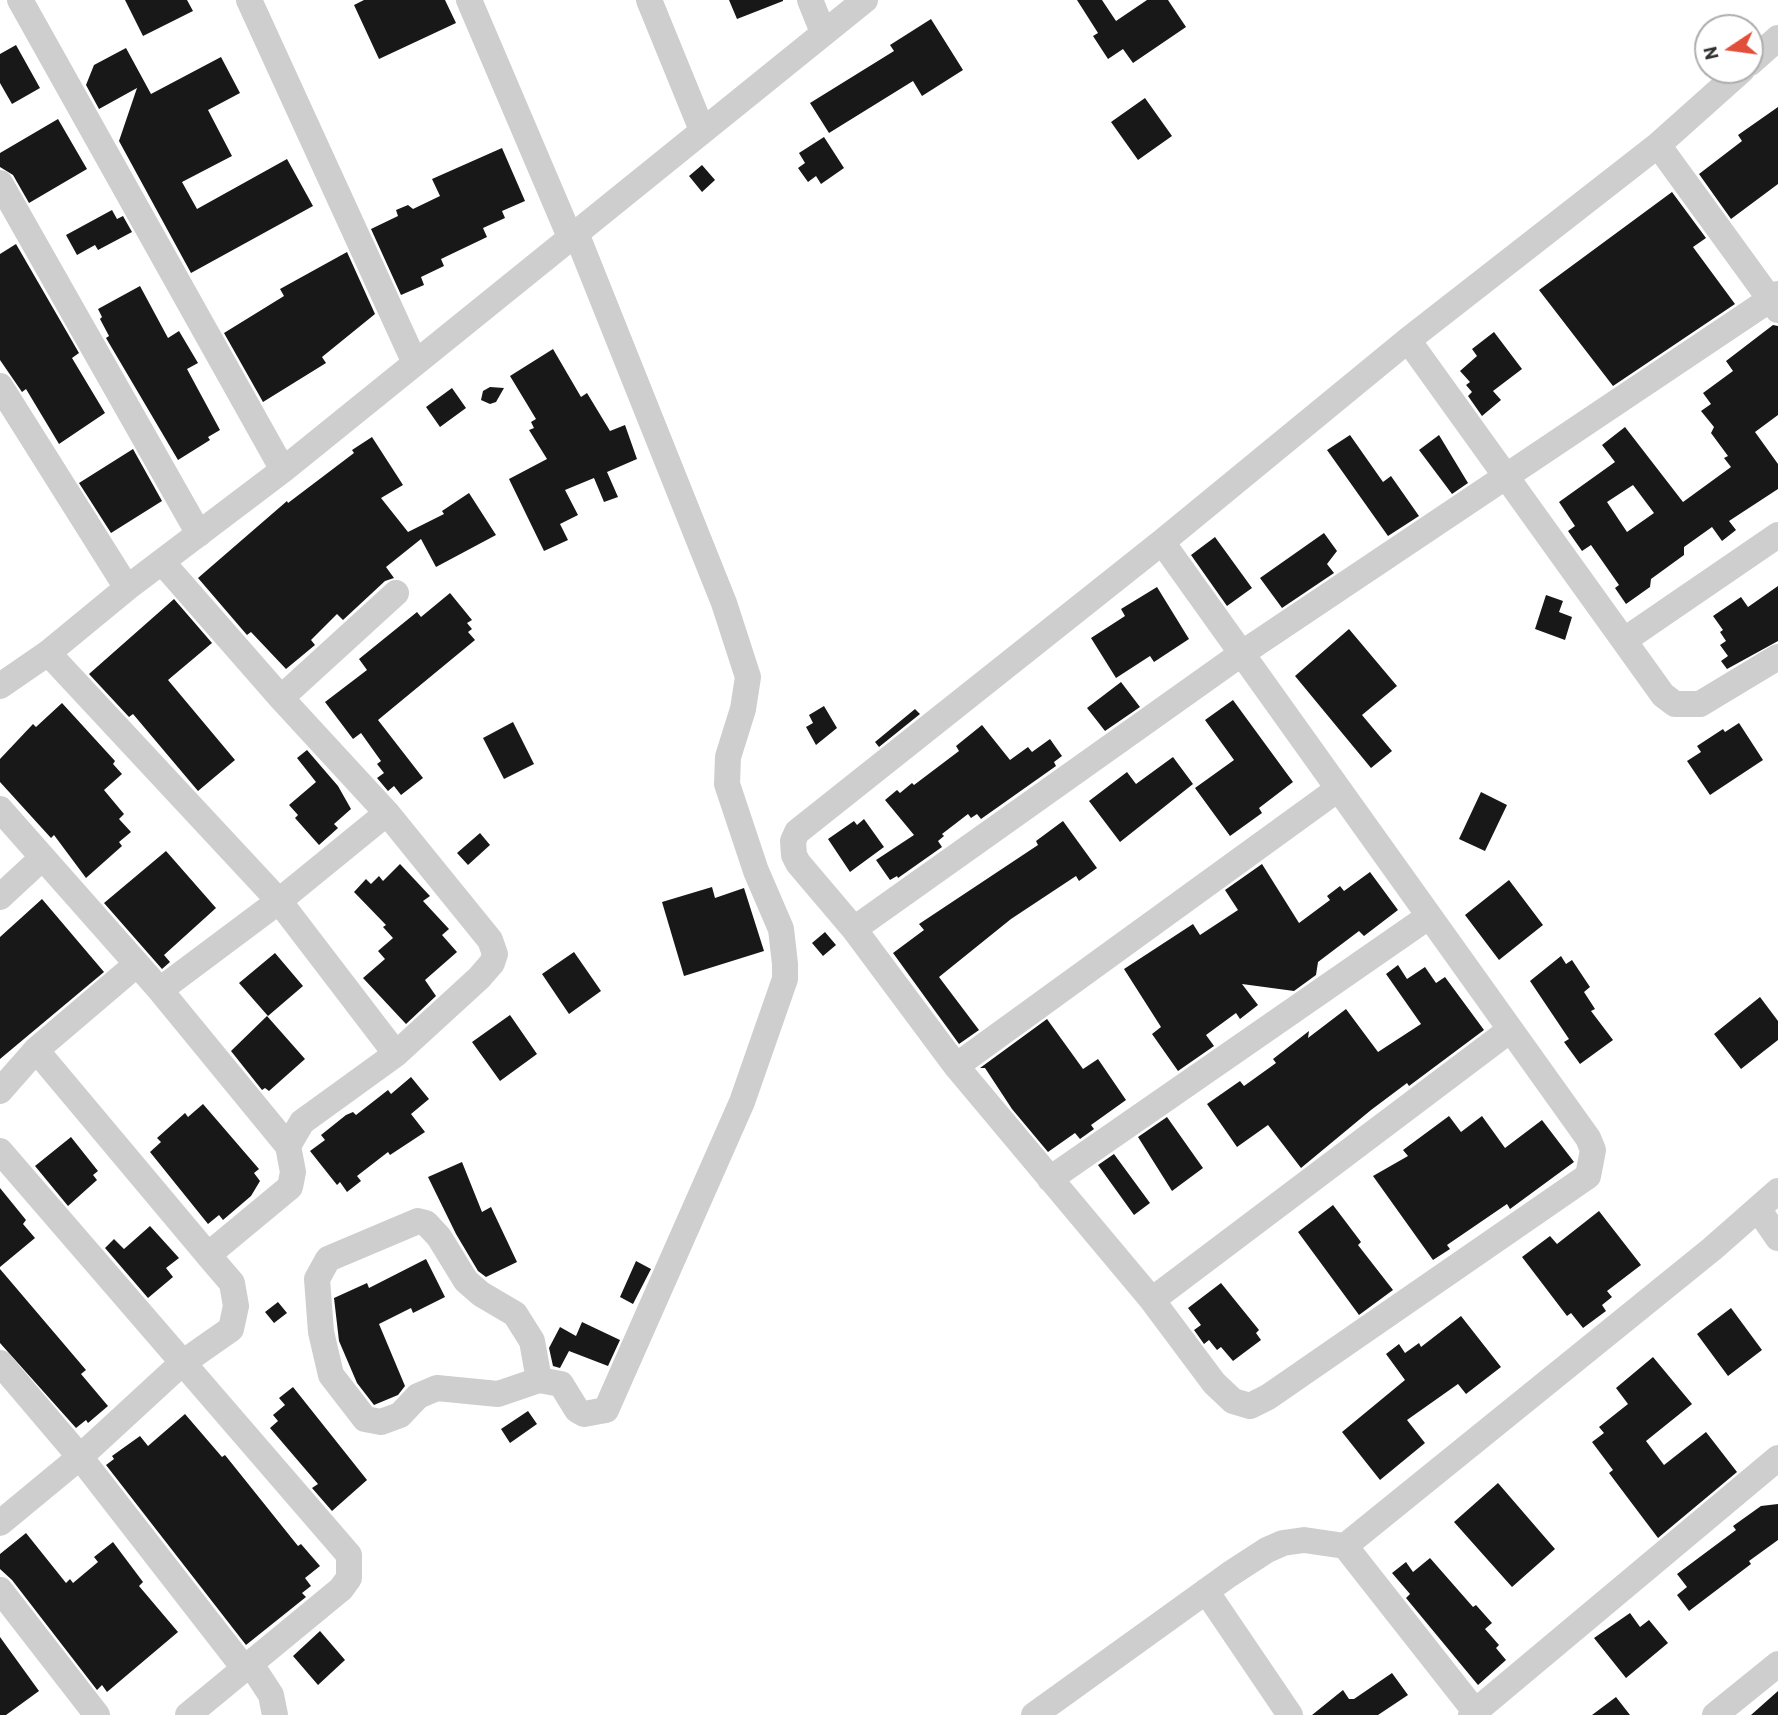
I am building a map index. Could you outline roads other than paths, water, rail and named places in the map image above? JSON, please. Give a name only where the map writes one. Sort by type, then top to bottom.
[{"type":"street","points":[[249,0],[415,363]]},
{"type":"street","points":[[469,0],[573,235],[724,603],[748,677],[743,709],[728,757],[727,784],[756,871],[781,929],[785,964],[785,979],[742,1102],[606,1410],[584,1414],[577,1410],[561,1384],[539,1380],[498,1394],[436,1388],[418,1396],[400,1415],[381,1422],[365,1419],[331,1375],[321,1332],[317,1279],[328,1259],[418,1221],[426,1223],[439,1237],[466,1280],[481,1294],[515,1314],[532,1341],[539,1380]]},
{"type":"street","points":[[649,0],[702,131]]},
{"type":"street","points":[[810,0],[823,32]]},
{"type":"street","points":[[0,686],[48,653],[127,588],[283,470],[865,0]]},
{"type":"street","points":[[28,2],[283,470]]},
{"type":"street","points":[[1764,50],[1778,38]]},
{"type":"street","points":[[1162,542],[1588,1138],[1593,1162],[1588,1176],[1268,1397],[1250,1406],[1233,1401],[1214,1383],[1152,1300],[956,1066],[854,929],[798,863],[792,848],[797,832],[1162,542],[1408,340],[1658,145],[1726,84]]},
{"type":"street","points":[[854,929],[1241,654],[1775,301],[1658,145]]},
{"type":"street","points":[[0,183],[199,534]]},
{"type":"street","points":[[1408,340],[1626,639],[1663,695],[1675,704],[1700,704],[1778,657]]},
{"type":"street","points":[[4,402],[127,588]]},
{"type":"street","points":[[1626,639],[1778,535]]},
{"type":"street","points":[[162,562],[281,698],[387,813],[490,940],[495,954],[492,963],[479,978],[396,1054],[302,1122],[288,1146]]},
{"type":"street","points":[[281,698],[396,593]]},
{"type":"street","points":[[48,653],[279,901],[396,1054]]},
{"type":"street","points":[[956,1066],[1338,789]]},
{"type":"street","points":[[0,808],[41,859],[160,990],[288,1146],[293,1172],[290,1187],[208,1255]]},
{"type":"street","points":[[160,990],[279,901],[387,813]]},
{"type":"street","points":[[0,897],[41,859]]},
{"type":"street","points":[[1050,1178],[1428,917]]},
{"type":"street","points":[[0,1091],[36,1050],[137,964]]},
{"type":"street","points":[[1152,1300],[1510,1030]]},
{"type":"street","points":[[0,1523],[80,1457],[181,1364],[231,1329],[236,1306],[232,1283],[36,1050]]},
{"type":"street","points":[[0,1151],[181,1364],[349,1555],[349,1578],[341,1589],[188,1715]]},
{"type":"street","points":[[1345,1546],[1778,1191]]},
{"type":"street","points":[[1758,1209],[1778,1238]]},
{"type":"street","points":[[0,1363],[80,1457],[244,1668],[256,1672],[271,1695],[275,1715]]},
{"type":"street","points":[[1034,1715],[1206,1591],[1283,1543],[1304,1540],[1345,1546],[1475,1714],[1778,1458]]},
{"type":"street","points":[[0,1590],[97,1715]]},
{"type":"street","points":[[1206,1591],[1290,1715]]},
{"type":"street","points":[[1715,1715],[1778,1664]]}]
